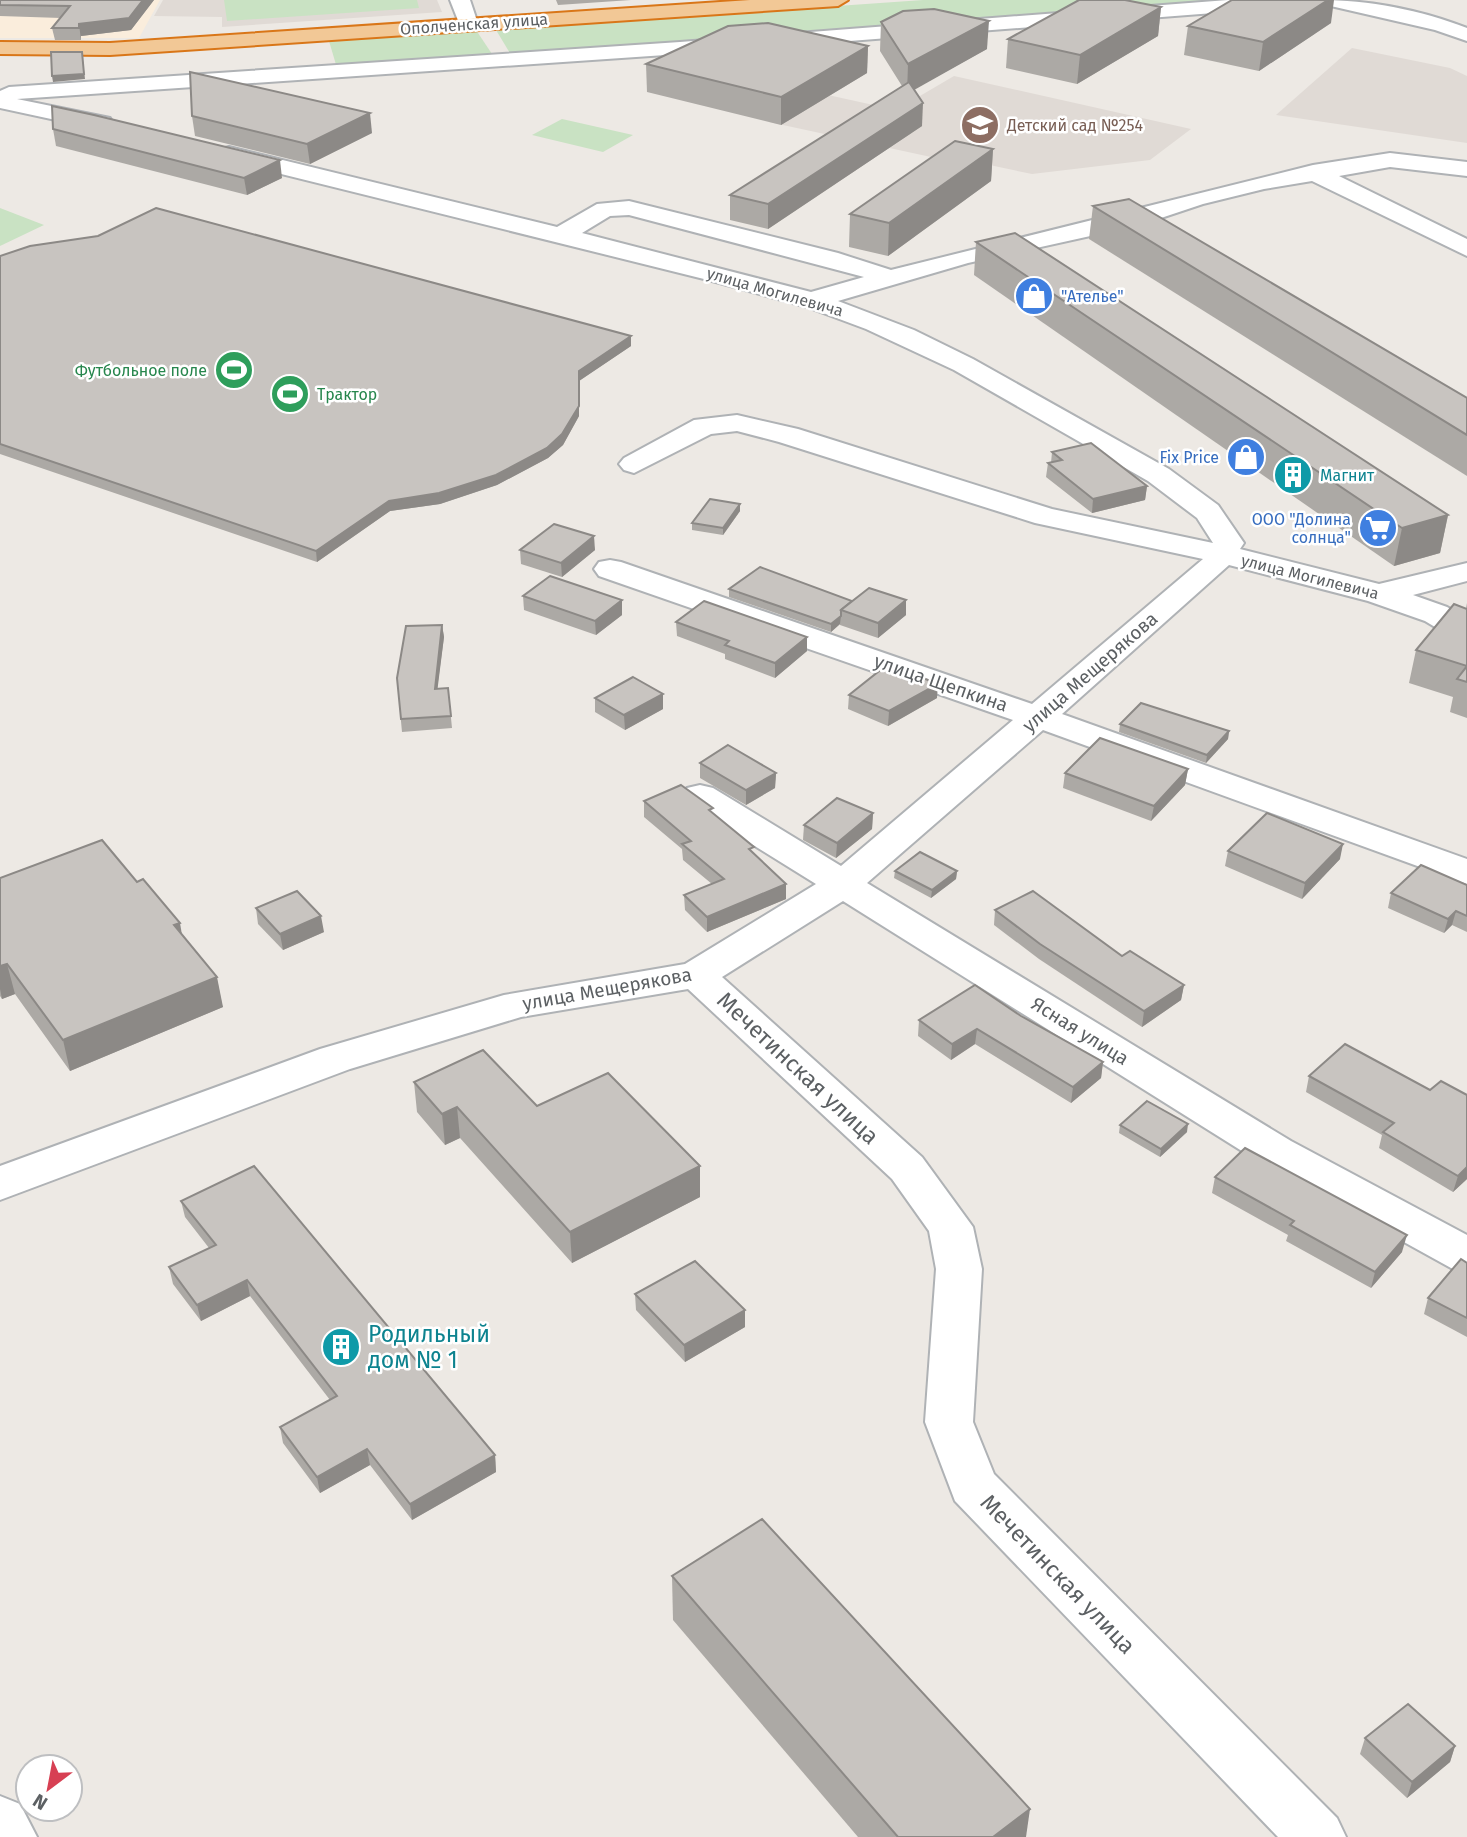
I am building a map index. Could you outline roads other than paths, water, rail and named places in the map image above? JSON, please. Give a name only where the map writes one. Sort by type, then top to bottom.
[{"type":"highway","name":"Ополченская улица","points":[[0,48],[110,49],[838,0]]},
{"type":"highway","name":"Ополченская улица","points":[[0,66],[110,49]]},
{"type":"street","points":[[460,0],[468,24]]},
{"type":"street","points":[[0,94],[113,84],[680,48],[1305,0]]},
{"type":"street","points":[[1329,0],[1441,25],[1467,35]]},
{"type":"street","points":[[0,102],[125,129]]},
{"type":"street","name":"улица Могилевича","points":[[206,149],[561,235],[813,300],[877,324],[1031,401],[1139,464],[1194,501],[1223,528],[1229,543],[1222,555],[1379,594],[1436,614],[1467,632]]},
{"type":"street","points":[[813,300],[963,257],[1131,220],[1195,199],[1313,173],[1390,160],[1467,169]]},
{"type":"street","points":[[1313,173],[1467,249]]},
{"type":"street","points":[[561,235],[605,209],[629,208],[829,258],[892,278]]},
{"type":"street","points":[[1131,220],[1155,234]]},
{"type":"street","points":[[634,464],[704,426],[737,423],[788,435],[1046,517],[1158,538],[1222,555]]},
{"type":"street","name":"улица Мещерякова","points":[[0,1184],[56,1160],[335,1059],[518,1004],[696,975],[842,885],[1222,555]]},
{"type":"street","name":"улица Щепкина","points":[[610,569],[1038,717],[1467,872]]},
{"type":"street","points":[[1379,594],[1467,572]]},
{"type":"street","name":"Ясная улица","points":[[700,796],[1276,1152],[1467,1256]]},
{"type":"street","name":"Мечетинская улица","points":[[696,975],[907,1168],[951,1227],[959,1269],[949,1422],[973,1486],[1317,1837]]},
{"type":"street","points":[[0,1823],[8,1837]]},
{"type":"place","name":"Детский сад №254","points":[[980,125]]},
{"type":"place","name":"\"Ателье\"","points":[[1034,296]]},
{"type":"place","name":"Футбольное поле","points":[[234,370]]},
{"type":"place","name":"Трактор","points":[[290,394]]},
{"type":"place","name":"Fix Price","points":[[1246,457]]},
{"type":"place","name":"Магнит","points":[[1293,475]]},
{"type":"place","name":"ООО \"Долина солнца\"","points":[[1378,528]]},
{"type":"place","name":"Родильный дом № 1","points":[[341,1347]]}]
